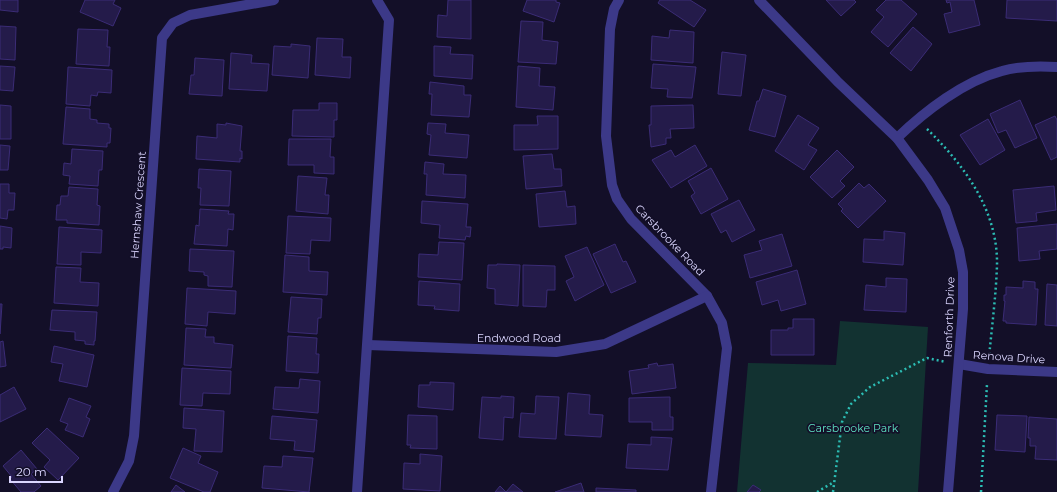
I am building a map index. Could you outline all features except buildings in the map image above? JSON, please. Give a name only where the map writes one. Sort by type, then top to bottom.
[{"type":"street","name":"Hernshaw Crescent","points":[[113,492],[129,461],[134,436],[162,38],[173,22],[190,15],[274,0]]},
{"type":"street","points":[[357,492],[389,20],[377,0]]},
{"type":"street","name":"Carsbrooke Road","points":[[619,0],[614,9],[610,29],[606,136],[612,185],[617,199],[631,219],[707,296],[722,323],[727,348],[711,492]]},
{"type":"street","name":"Renforth Drive","points":[[760,0],[837,81],[897,138],[928,180],[945,208],[959,250],[963,272],[963,309],[948,492]]},
{"type":"street","points":[[897,138],[917,118],[973,81],[1003,70],[1044,66],[1057,67]]},
{"type":"street","name":"Endwood Road","points":[[368,345],[556,352],[605,344],[707,296]]},
{"type":"street","name":"Renova Drive","points":[[959,364],[988,369],[1057,372]]},
{"type":"path","points":[[927,129],[949,151],[977,189],[991,225],[997,263],[989,359]]},
{"type":"path","points":[[833,492],[842,422],[845,412],[858,396],[870,387],[927,358],[959,364]]},
{"type":"path","points":[[981,492],[987,384]]},
{"type":"path","points":[[817,492],[834,482]]},
{"type":"green space","name":"Carsbrooke Park","points":[[840,321],[928,327],[918,492],[737,492],[748,363],[836,365]]}]
